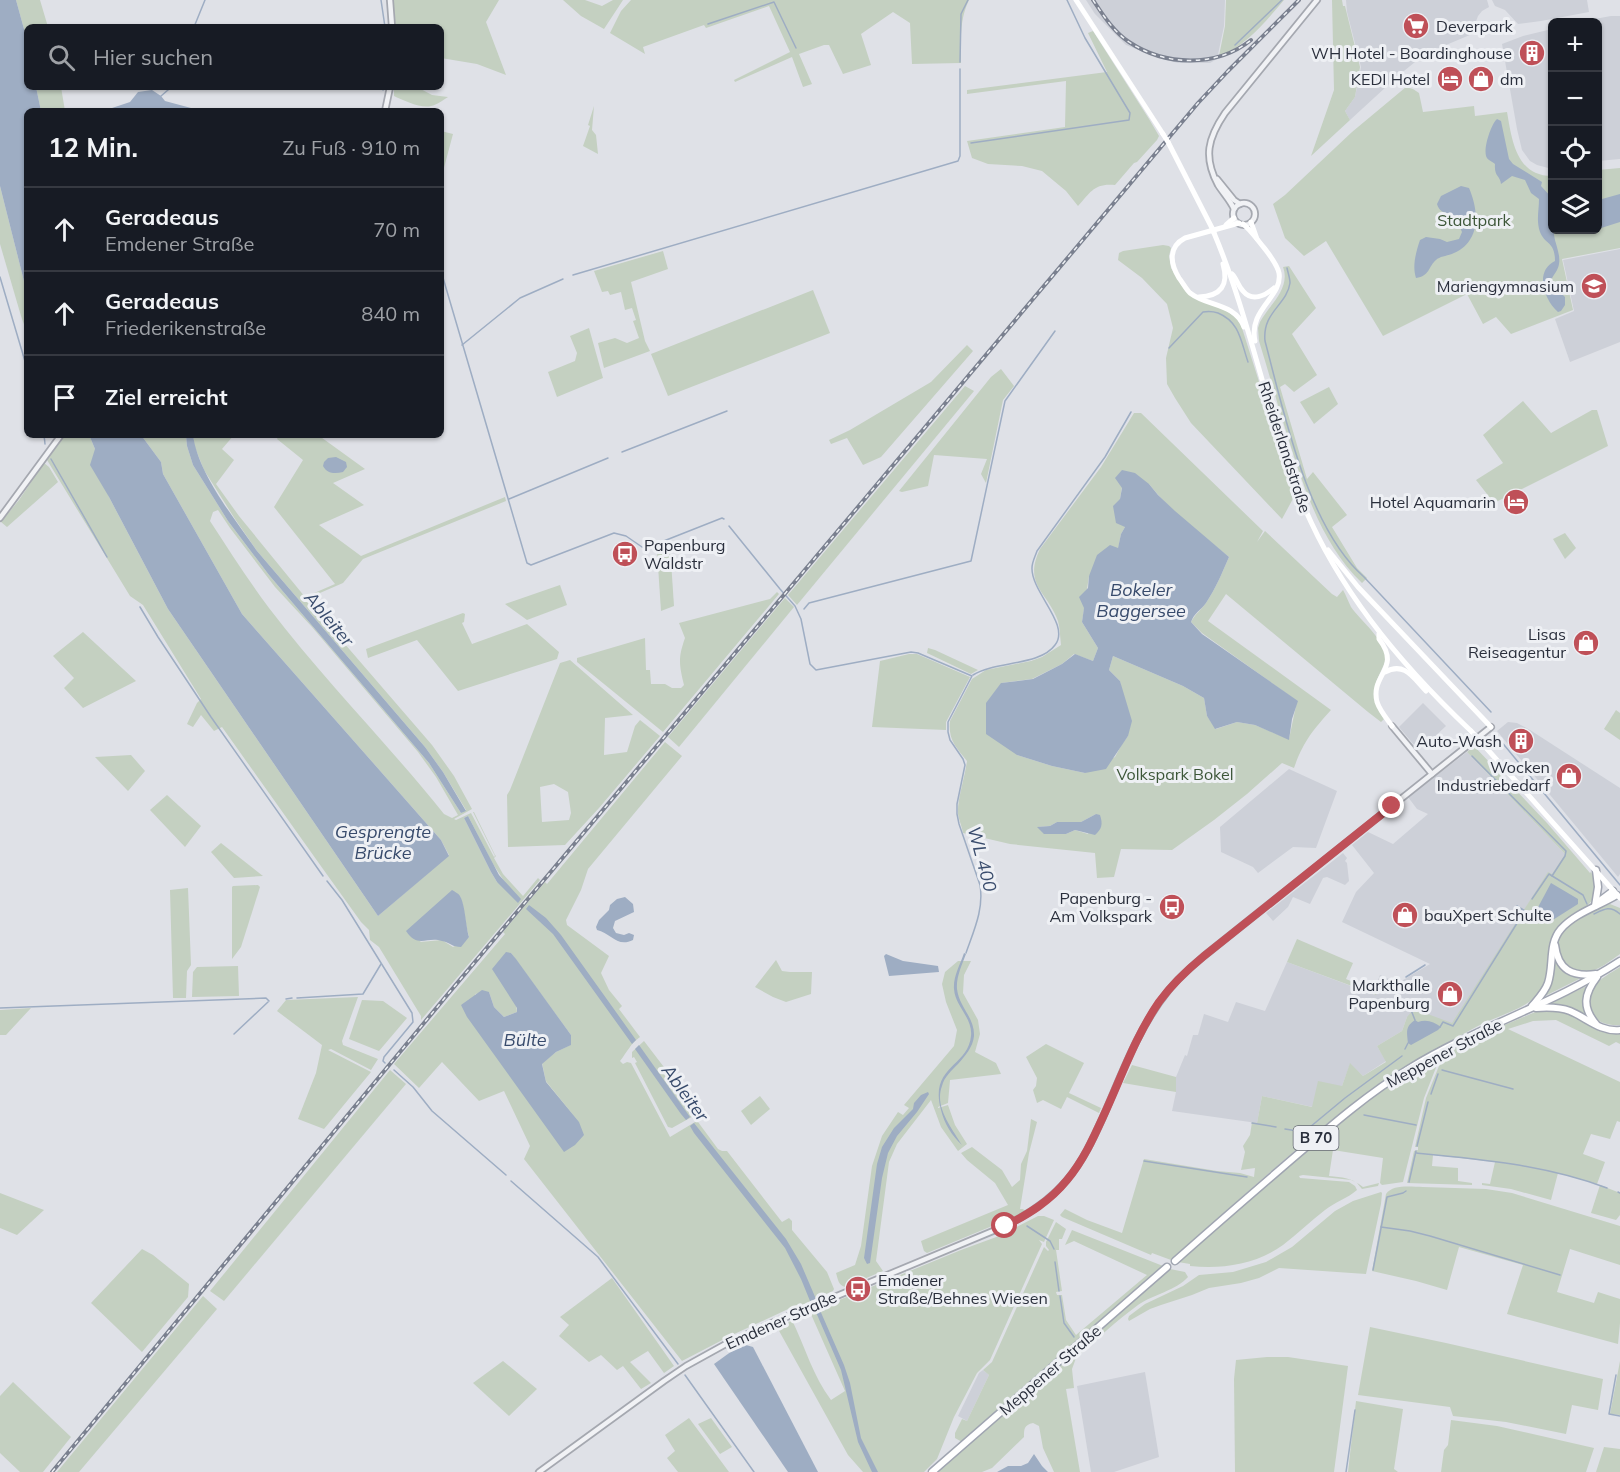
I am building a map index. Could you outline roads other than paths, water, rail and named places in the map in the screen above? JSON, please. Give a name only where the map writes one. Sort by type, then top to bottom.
[{"type":"main road","name":"Rheiderlandstraße","points":[[1076,0],[1168,142],[1213,231],[1230,273],[1251,338],[1288,464],[1309,518],[1343,583],[1379,634],[1438,699],[1471,731],[1617,895]]},
{"type":"main road","points":[[1222,228],[1234,218]]},
{"type":"main road","points":[[1251,222],[1258,240]]},
{"type":"main road","points":[[1251,338],[1246,335],[1243,323],[1232,311],[1198,297],[1186,288],[1174,270],[1172,260],[1173,250],[1180,241],[1241,224],[1258,240],[1277,268],[1279,278],[1273,295],[1258,314],[1254,332],[1255,351]]},
{"type":"main road","points":[[1198,297],[1212,296],[1223,287],[1225,277],[1222,253]]},
{"type":"main road","points":[[1230,273],[1248,296],[1263,296],[1276,287]]},
{"type":"main road","points":[[1322,543],[1358,587],[1491,727]]},
{"type":"main road","points":[[1379,634],[1379,639],[1386,648],[1387,666]]},
{"type":"main road","points":[[1392,726],[1380,708],[1376,695],[1378,683],[1387,666],[1400,656]]},
{"type":"main road","points":[[1384,672],[1395,668],[1404,669],[1431,696],[1438,699]]},
{"type":"main road","points":[[1594,906],[1599,887],[1596,870]]},
{"type":"main road","points":[[1599,974],[1582,975],[1569,971],[1560,962],[1554,942],[1566,924],[1594,906],[1617,895]]},
{"type":"main road","name":"B 70","points":[[1529,1008],[1547,985],[1554,942]]},
{"type":"main road","name":"Meppener Straße","points":[[1174,1261],[1344,1114],[1379,1088],[1436,1053],[1599,974],[1620,961]]},
{"type":"main road","points":[[1598,1026],[1588,1011],[1586,1000],[1599,974]]},
{"type":"main road","name":"B 70","points":[[1529,1008],[1560,1008],[1608,1030],[1620,1030]]},
{"type":"main road","name":"Meppener Straße","points":[[932,1472],[1167,1267]]},
{"type":"street","points":[[390,0],[392,24]]},
{"type":"street","points":[[1234,208],[1246,203],[1252,207],[1255,216],[1251,222],[1241,224],[1234,218],[1234,208],[1219,186],[1210,164],[1208,151],[1211,137],[1215,127],[1317,0]]},
{"type":"street","points":[[386,108],[390,90]]},
{"type":"street","points":[[1214,176],[1240,204]]},
{"type":"street","points":[[0,518],[59,438]]},
{"type":"street","points":[[1392,726],[1432,774]]},
{"type":"street","name":"Emdener Straße","points":[[539,1472],[664,1381],[724,1345],[1005,1226],[1043,1203],[1068,1180],[1083,1158],[1143,1029],[1175,982],[1204,956],[1491,727]]},
{"type":"water","points":[[0,0],[16,0],[24,29],[24,90],[37,90],[40,108],[24,108],[24,281],[0,186]]},
{"type":"water","points":[[152,90],[165,101],[191,108],[112,108],[130,102],[138,92]]},
{"type":"water","points":[[1497,119],[1501,121],[1509,159],[1513,164],[1542,182],[1541,186],[1548,194],[1548,234],[1554,234],[1559,260],[1558,269],[1550,282],[1565,297],[1565,305],[1561,311],[1558,312],[1553,307],[1543,286],[1545,272],[1555,261],[1555,255],[1552,246],[1542,236],[1539,228],[1539,199],[1531,193],[1525,180],[1512,176],[1501,184],[1495,171],[1495,164],[1486,155],[1492,126]]},
{"type":"water","points":[[1461,186],[1469,188],[1475,206],[1473,233],[1463,248],[1438,259],[1426,273],[1416,278],[1414,264],[1420,240],[1426,237],[1447,242],[1459,239],[1462,232],[1457,218],[1441,211],[1437,204],[1441,196]]},
{"type":"water","points":[[1620,194],[1620,222],[1602,228],[1602,199]]},
{"type":"water","name":"Gesprengte Brücke","points":[[90,438],[143,438],[161,462],[163,474],[242,614],[441,840],[449,856],[378,916],[168,609],[90,465],[95,449]]},
{"type":"water","points":[[186,438],[194,438],[196,450],[210,480],[228,511],[257,551],[425,747],[466,811],[461,813],[429,763],[269,575],[228,521],[193,465]]},
{"type":"water","points":[[336,457],[346,462],[347,467],[343,472],[331,473],[323,466],[324,462],[328,458]]},
{"type":"water","name":"Bokeler Baggersee","points":[[1122,470],[1135,473],[1149,484],[1175,511],[1229,557],[1210,597],[1191,622],[1202,634],[1298,701],[1289,740],[1255,725],[1237,722],[1215,729],[1207,716],[1204,698],[1183,686],[1113,656],[1109,670],[1120,681],[1132,721],[1128,736],[1106,769],[1085,773],[1052,766],[1017,755],[986,734],[986,703],[1001,683],[1033,679],[1062,664],[1075,654],[1093,661],[1098,648],[1082,622],[1084,608],[1079,597],[1088,588],[1089,576],[1097,555],[1110,545],[1118,548],[1125,527],[1116,523],[1113,506],[1120,499],[1122,488],[1115,478]]},
{"type":"water","points":[[1096,814],[1100,815],[1102,824],[1095,835],[1075,830],[1066,834],[1044,834],[1037,827],[1050,826],[1057,822],[1081,822]]},
{"type":"water","points":[[468,816],[499,875],[521,899],[518,903],[497,882],[491,872],[464,818]]},
{"type":"water","points":[[1551,883],[1578,899],[1578,904],[1548,923],[1537,916],[1536,911]]},
{"type":"water","points":[[452,890],[462,900],[469,937],[461,947],[437,940],[419,941],[410,936],[406,931]]},
{"type":"water","points":[[625,897],[633,904],[634,912],[615,921],[613,928],[616,933],[634,935],[633,940],[623,942],[597,930],[596,927],[599,920],[609,910],[610,905],[617,899]]},
{"type":"water","points":[[529,905],[546,918],[561,935],[636,1040],[632,1044],[553,934],[526,909]]},
{"type":"water","name":"Bülte","points":[[506,952],[511,953],[516,959],[571,1035],[571,1045],[556,1052],[542,1064],[546,1082],[579,1122],[584,1135],[564,1152],[467,1017],[461,1005],[482,990],[489,992],[494,1007],[504,1017],[517,1012],[517,1008],[492,969]]},
{"type":"water","points":[[964,953],[966,954],[958,976],[957,989],[972,1024],[974,1036],[968,1051],[948,1074],[940,1094],[945,1117],[962,1145],[946,1124],[941,1110],[939,1095],[944,1075],[963,1054],[971,1036],[969,1023],[957,1001],[954,989]]},
{"type":"water","points":[[886,954],[903,961],[938,966],[939,972],[889,976],[884,956]]},
{"type":"water","points":[[1415,1020],[1430,1022],[1441,1027],[1411,1045],[1408,1043],[1407,1030]]},
{"type":"water","points":[[639,1045],[690,1117],[686,1120],[635,1049]]},
{"type":"water","points":[[928,1092],[929,1094],[897,1136],[888,1153],[882,1178],[870,1263],[867,1264],[864,1258],[877,1164],[882,1147],[894,1128],[913,1109],[914,1103],[921,1095]]},
{"type":"water","points":[[694,1123],[786,1239],[801,1264],[816,1299],[810,1301],[785,1248],[694,1133],[690,1126]]},
{"type":"water","points":[[819,1308],[850,1383],[861,1438],[878,1472],[872,1472],[858,1442],[841,1370],[815,1310]]},
{"type":"water","points":[[746,1345],[753,1347],[818,1472],[788,1472],[714,1364],[732,1351]]},
{"type":"water","points":[[1034,1454],[1048,1472],[997,1472],[1008,1466],[1021,1466],[1028,1463]]},
{"type":"waterway","points":[[195,24],[205,0]]},
{"type":"waterway","points":[[381,0],[385,24]]},
{"type":"waterway","points":[[960,62],[961,14],[968,0]]},
{"type":"waterway","points":[[971,143],[1129,120],[1130,113],[1085,38],[1067,0]]},
{"type":"waterway","points":[[1235,45],[1282,0]]},
{"type":"waterway","points":[[708,24],[774,2],[796,48]]},
{"type":"waterway","points":[[573,275],[958,161],[960,156],[960,69]]},
{"type":"waterway","points":[[161,96],[168,90]]},
{"type":"waterway","points":[[1287,268],[1290,283],[1288,291],[1267,323],[1265,341],[1300,467],[1313,499],[1327,529],[1344,555],[1491,712]]},
{"type":"waterway","points":[[0,277],[24,358]]},
{"type":"waterway","points":[[462,345],[520,298],[563,279]]},
{"type":"waterway","points":[[444,281],[527,563],[531,565],[614,533],[626,536],[646,548],[724,519]]},
{"type":"waterway","points":[[1169,348],[1203,312],[1218,313],[1235,327],[1248,362]]},
{"type":"waterway","points":[[804,609],[809,603],[971,561],[1005,401],[1055,331]]},
{"type":"waterway","points":[[622,452],[727,411]]},
{"type":"waterway","points":[[973,675],[993,667],[1039,657],[1055,645],[1059,637],[1058,628],[1033,577],[1033,562],[1037,551],[1105,457],[1131,412]]},
{"type":"waterway","points":[[44,438],[45,444]]},
{"type":"waterway","points":[[509,499],[608,458]]},
{"type":"waterway","points":[[51,459],[107,557]]},
{"type":"waterway","name":"WL 400","points":[[729,526],[795,606],[801,619],[810,664],[816,670],[911,652],[972,676],[948,722],[950,740],[965,765],[957,814],[981,894],[978,919],[966,953]]},
{"type":"waterway","points":[[140,607],[211,717],[323,876]]},
{"type":"waterway","points":[[1495,734],[1620,885]]},
{"type":"waterway","points":[[1472,756],[1566,851],[1552,876]]},
{"type":"waterway","points":[[1532,899],[1549,874],[1583,895],[1587,904]]},
{"type":"waterway","points":[[327,881],[342,900],[412,1013],[413,1022],[384,1057],[385,1063]]},
{"type":"waterway","points":[[1517,906],[1525,911]]},
{"type":"waterway","points":[[1594,914],[1604,909],[1620,914]]},
{"type":"waterway","points":[[1440,1027],[1443,1022],[1453,1026],[1524,912],[1527,911]]},
{"type":"waterway","points":[[297,998],[363,994],[381,964]]},
{"type":"waterway","points":[[1406,977],[1425,965]]},
{"type":"waterway","points":[[0,1008],[266,998],[269,1001]]},
{"type":"waterway","points":[[286,999],[292,998]]},
{"type":"waterway","points":[[234,1034],[268,1002]]},
{"type":"waterway","points":[[1404,1007],[1411,1010],[1415,1020]]},
{"type":"waterway","points":[[1405,1049],[1408,1043]]},
{"type":"waterway","points":[[1285,1129],[1304,1132],[1402,1056]]},
{"type":"waterway","points":[[394,1070],[413,1087],[432,1111],[506,1175]]},
{"type":"waterway","points":[[1442,1070],[1513,1089]]},
{"type":"waterway","points":[[1431,1094],[1438,1074]]},
{"type":"waterway","points":[[1417,1146],[1428,1102]]},
{"type":"waterway","points":[[1364,1115],[1416,1125]]},
{"type":"waterway","points":[[1252,1123],[1276,1127]]},
{"type":"waterway","points":[[1409,1182],[1416,1151]]},
{"type":"waterway","points":[[1416,1153],[1537,1168],[1607,1188]]},
{"type":"waterway","points":[[1144,1161],[1247,1177]]},
{"type":"waterway","points":[[511,1181],[598,1257],[678,1364]]},
{"type":"waterway","points":[[1373,1270],[1387,1197],[1406,1191]]},
{"type":"waterway","points":[[1027,1226],[1050,1241],[1054,1249]]},
{"type":"waterway","points":[[1381,1227],[1430,1236],[1560,1275]]},
{"type":"waterway","name":"WL 400","points":[[1055,1262],[1059,1291]]},
{"type":"waterway","name":"WL 400","points":[[1060,1296],[1064,1323],[1074,1337]]},
{"type":"waterway","points":[[685,1375],[754,1472]]},
{"type":"waterway","points":[[1616,1375],[1609,1414],[1620,1416]]},
{"type":"waterway","points":[[1346,1472],[1355,1410]]},
{"type":"railway","points":[[1093,0],[1123,38],[1158,56],[1190,60],[1207,59],[1222,56],[1251,40]]},
{"type":"railway","points":[[52,1472],[448,994],[1198,103],[1299,0]]},
{"type":"place","name":"Deverpark","points":[[1416,26]]},
{"type":"place","name":"WH Hotel - Boardinghouse","points":[[1532,53]]},
{"type":"place","name":"KEDI Hotel","points":[[1450,79]]},
{"type":"place","name":"dm","points":[[1481,79]]},
{"type":"place","name":"Mariengymnasium","points":[[1594,286]]},
{"type":"place","name":"Hotel Aquamarin","points":[[1516,502]]},
{"type":"place","name":"Papenburg Waldstr","points":[[625,554]]},
{"type":"place","name":"Lisas Reiseagentur","points":[[1586,643]]},
{"type":"place","name":"Auto-Wash","points":[[1521,741]]},
{"type":"place","name":"Wocken Industriebedarf","points":[[1569,776]]},
{"type":"place","name":"Papenburg - Am Volkspark","points":[[1172,907]]},
{"type":"place","name":"bauXpert Schulte","points":[[1405,915]]},
{"type":"place","name":"Markthalle Papenburg","points":[[1450,994]]},
{"type":"place","name":"Emdener Straße/Behnes Wiesen","points":[[858,1289]]},
{"type":"park label","name":"Stadtpark","points":[[1474,220]]},
{"type":"park label","name":"Volkspark Bokel","points":[[1175,774]]},
{"type":"water label","name":"Ableiter","points":[[329,619]]},
{"type":"water label","name":"Ableiter","points":[[685,1093]]}]
